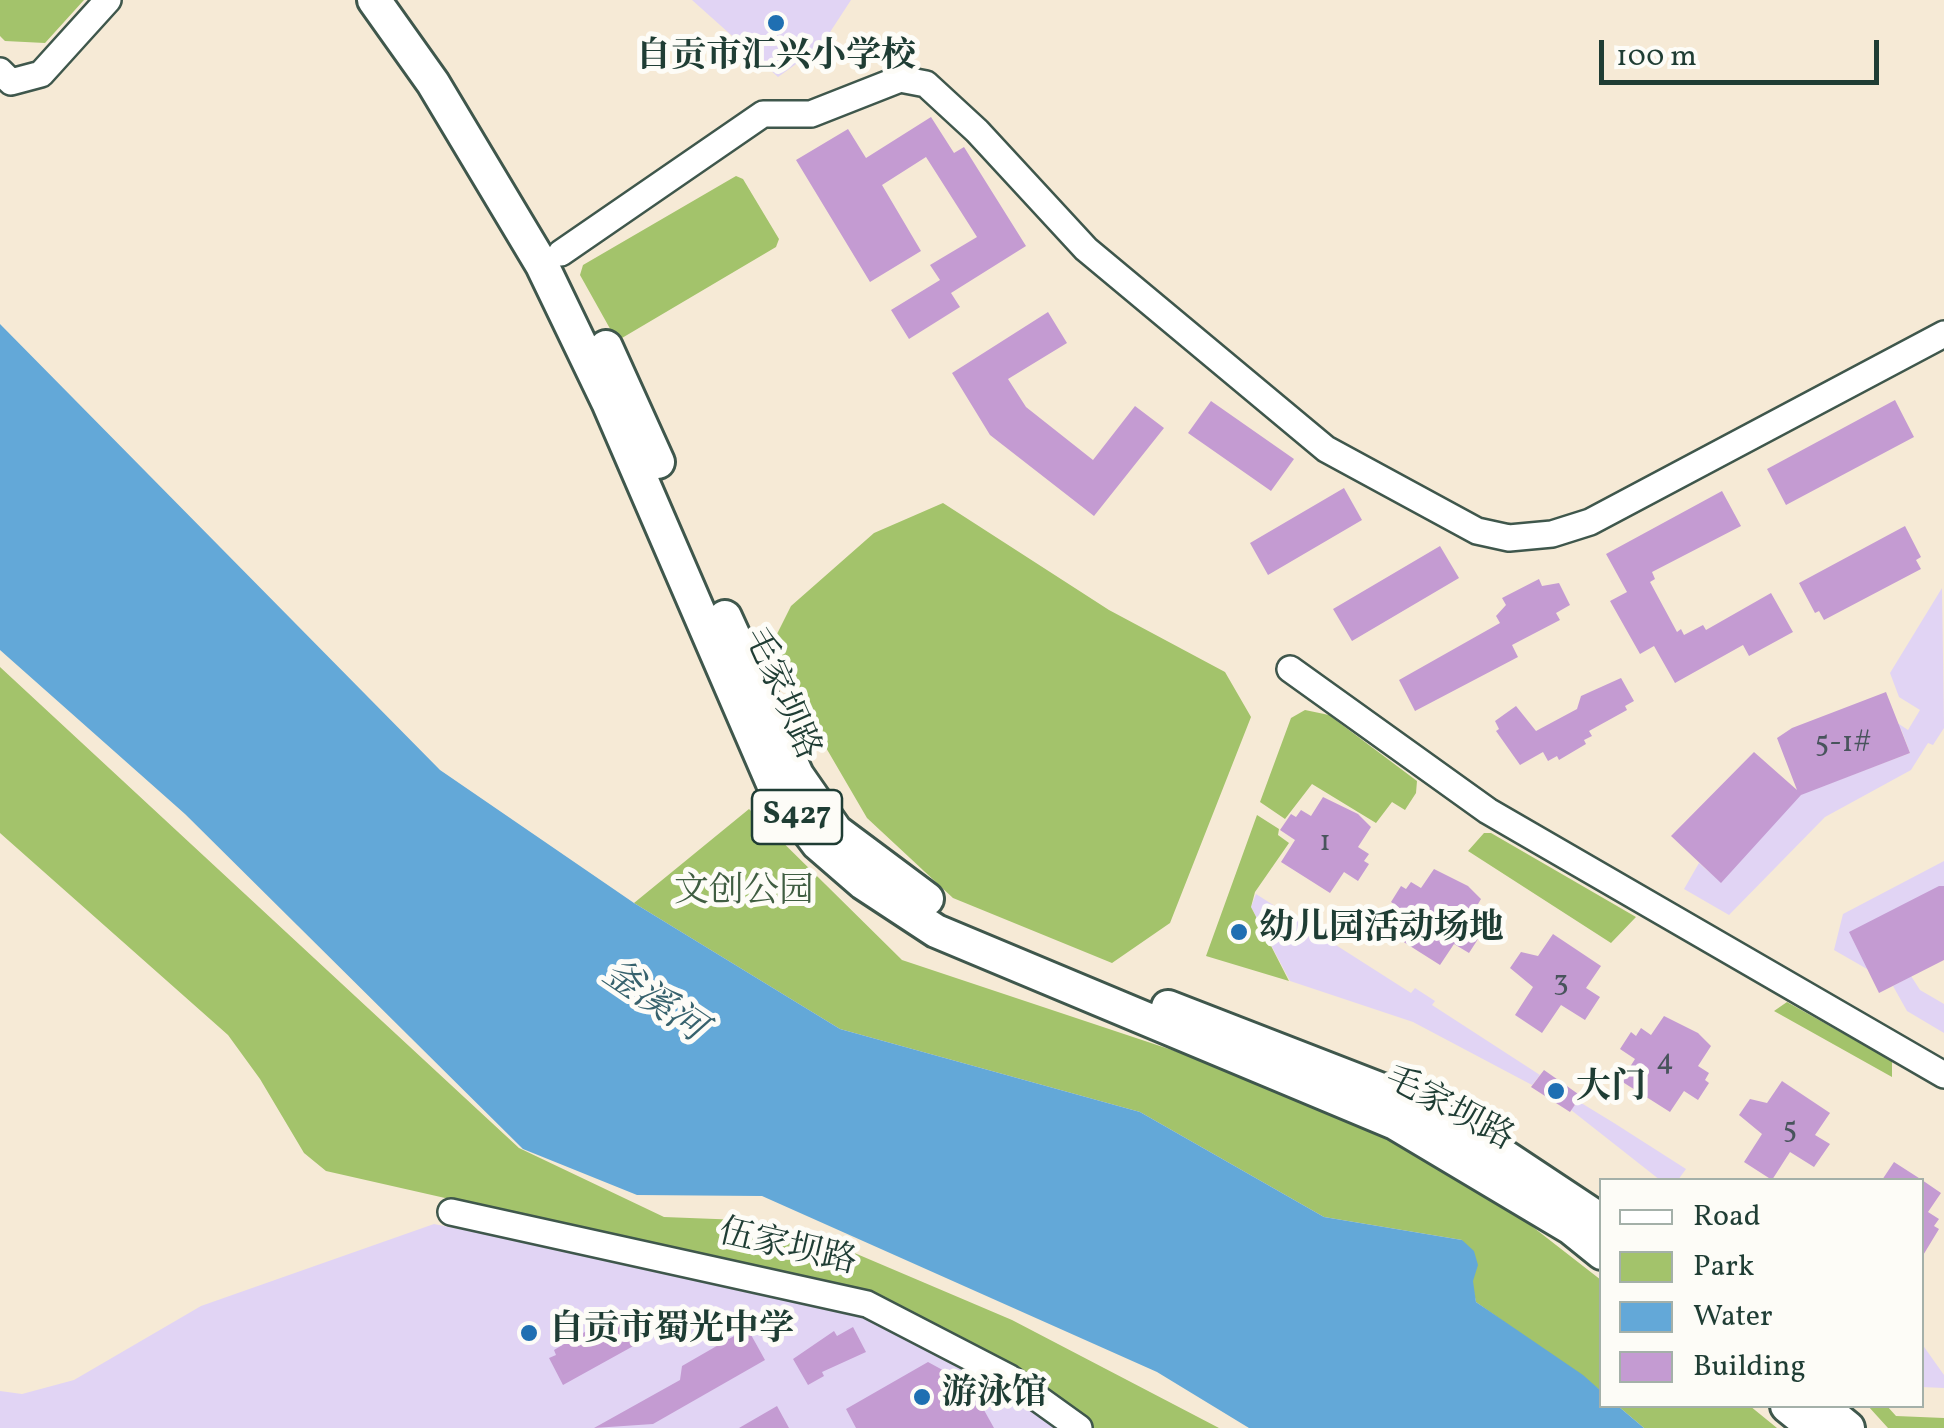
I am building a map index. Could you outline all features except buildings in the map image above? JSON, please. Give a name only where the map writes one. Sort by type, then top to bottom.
[{"type":"main road","name":"毛家坝路","points":[[374,0],[434,83],[542,264],[608,402],[774,786],[818,844],[863,883],[936,930],[1395,1122],[1541,1209],[1599,1251]]},
{"type":"main road","name":"毛家坝路","points":[[400,0],[452,72],[561,253],[630,395],[796,775],[836,831],[944,910],[1167,1006],[1410,1102],[1501,1154],[1599,1219]]},
{"type":"main road","points":[[1789,1408],[1814,1428]]},
{"type":"main road","points":[[1823,1408],[1848,1428]]},
{"type":"street","points":[[0,71],[10,82],[41,74],[108,0]]},
{"type":"street","points":[[561,253],[763,114],[811,114],[900,79],[926,84],[977,130],[1086,248],[1326,450],[1477,531],[1509,538],[1552,534],[1590,522],[1944,334]]},
{"type":"street","points":[[1290,669],[1488,811],[1944,1075]]},
{"type":"street","name":"伍家坝路","points":[[451,1212],[844,1296],[892,1315],[1008,1378],[1079,1428]]},
{"type":"shaded area","name":"自贡市汇兴小学校","points":[[692,0],[851,0],[821,46],[778,77]]},
{"type":"shaded area","points":[[1942,588],[1944,728],[1933,745],[1928,743],[1911,770],[1825,817],[1729,915],[1684,889],[1699,863],[1721,882],[1791,798],[1910,753],[1901,729],[1887,733],[1885,730],[1899,724],[1908,730],[1920,710],[1899,697],[1890,673]]},
{"type":"shaded area","points":[[1944,861],[1944,886],[1879,962],[1867,969],[1834,950],[1843,914]]},
{"type":"shaded area","points":[[1256,894],[1411,993],[1415,988],[1435,1001],[1432,1005],[1540,1075],[1532,1085],[1413,1022],[1290,981],[1251,907]]},
{"type":"shaded area","points":[[1911,976],[1920,990],[1944,1004],[1944,1033],[1907,1011],[1893,986]]},
{"type":"shaded area","points":[[1578,1101],[1686,1169],[1679,1178],[1657,1178],[1571,1110]]},
{"type":"shaded area","name":"自贡市蜀光中学","points":[[434,1224],[857,1308],[990,1382],[1059,1428],[0,1428],[0,1391],[22,1394],[74,1380],[201,1306]]},
{"type":"shaded area","points":[[1924,1347],[1944,1375],[1944,1388],[1924,1387]]},
{"type":"green space","points":[[0,0],[84,0],[45,43],[5,41],[0,36]]},
{"type":"green space","points":[[736,176],[743,179],[779,239],[776,247],[622,338],[613,334],[580,275],[583,265]]},
{"type":"green space","points":[[943,503],[1109,610],[1225,672],[1251,717],[1170,923],[1112,963],[953,898],[867,818],[769,650],[791,606],[874,533]]},
{"type":"green space","points":[[0,667],[519,1148],[664,1217],[767,1221],[838,1246],[1012,1320],[1219,1428],[1094,1428],[971,1347],[498,1210],[326,1171],[304,1153],[260,1079],[228,1035],[0,833]]},
{"type":"green space","points":[[1305,710],[1329,715],[1417,781],[1416,793],[1405,810],[1392,802],[1376,823],[1312,784],[1285,819],[1260,802],[1291,718]]},
{"type":"green space","name":"文创公园","points":[[749,809],[902,960],[1235,1071],[1391,1136],[1475,1182],[1599,1278],[1599,1390],[1476,1302],[1462,1240],[1324,1217],[1140,1112],[840,1029],[634,903]]},
{"type":"green space","name":"幼儿园活动场地","points":[[1257,815],[1279,829],[1278,835],[1289,843],[1255,892],[1251,907],[1289,981],[1206,956]]},
{"type":"green space","points":[[1484,833],[1491,833],[1636,917],[1611,943],[1468,851]]},
{"type":"green space","points":[[1787,1002],[1892,1061],[1892,1077],[1774,1011]]},
{"type":"green space","points":[[1620,1408],[1752,1408],[1777,1428],[1644,1428]]},
{"type":"green space","points":[[1870,1408],[1889,1408],[1896,1416],[1944,1418],[1944,1428],[1888,1428]]},
{"type":"water","name":"釜溪河","points":[[0,324],[440,770],[634,903],[840,1029],[1140,1112],[1324,1217],[1462,1240],[1474,1251],[1478,1265],[1473,1281],[1476,1302],[1583,1375],[1599,1389],[1599,1408],[1620,1408],[1644,1428],[1249,1428],[1157,1372],[762,1196],[637,1195],[523,1149],[185,814],[0,650]]},
{"type":"place","name":"自贡市汇兴小学校","points":[[776,23]]},
{"type":"place","name":"幼儿园活动场地","points":[[1239,932]]},
{"type":"place","name":"大门","points":[[1556,1091]]},
{"type":"place","name":"自贡市蜀光中学","points":[[529,1333]]},
{"type":"place","name":"游泳馆","points":[[922,1397]]}]
